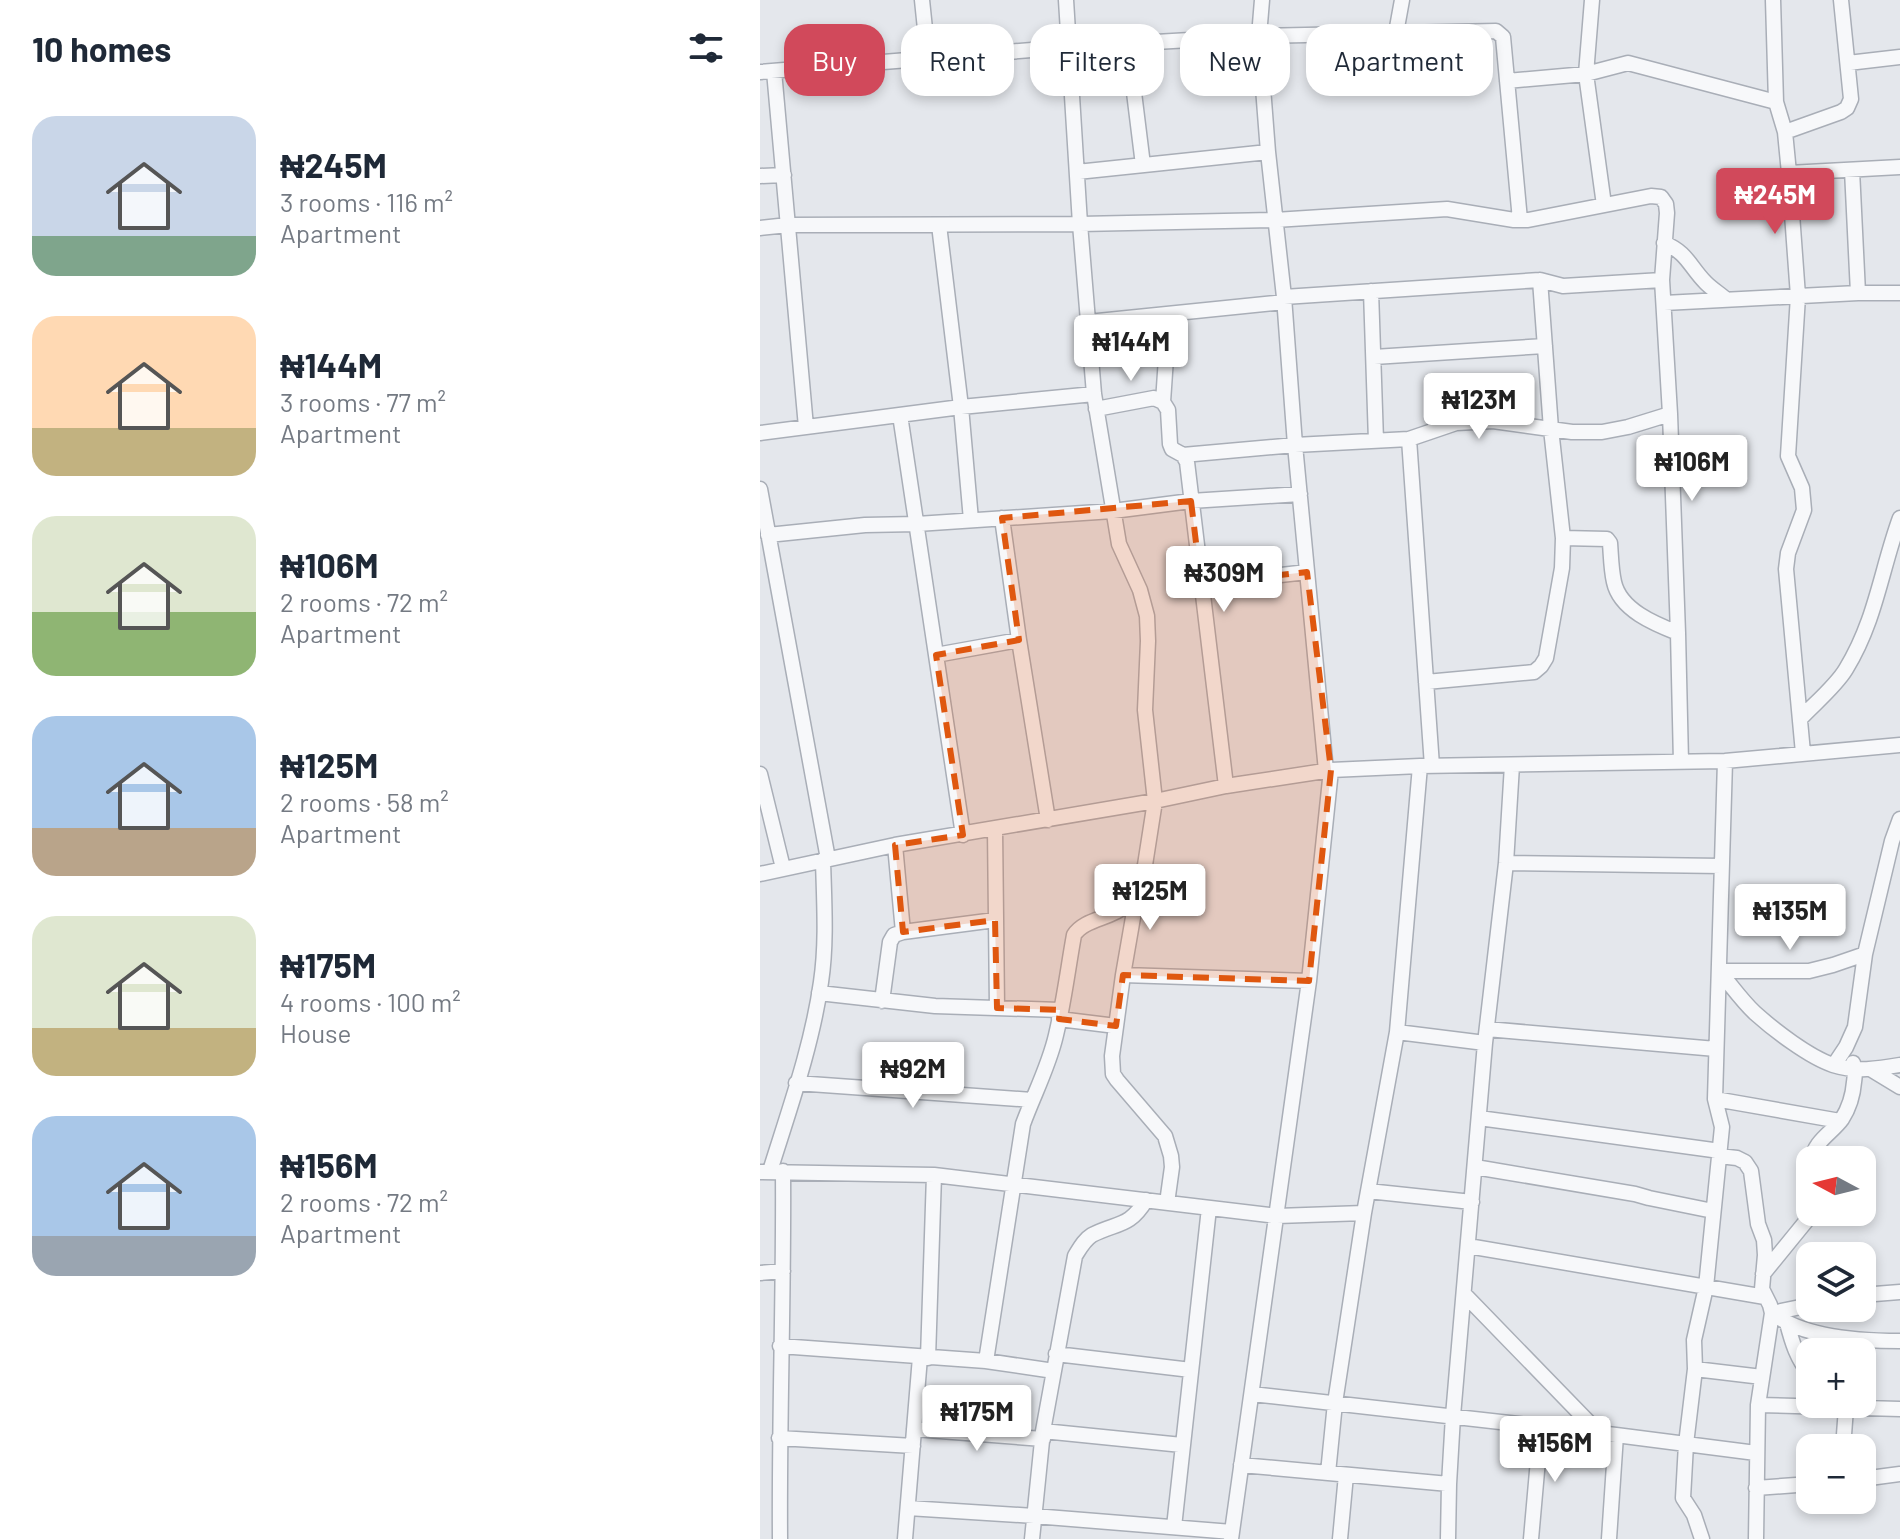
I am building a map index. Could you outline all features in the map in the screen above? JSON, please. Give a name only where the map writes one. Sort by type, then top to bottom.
[{"type":"street","points":[[922,0],[924,24]]},
{"type":"street","points":[[1066,0],[1068,24]]},
{"type":"street","points":[[1260,24],[1262,0]]},
{"type":"street","points":[[1398,24],[1402,0]]},
{"type":"street","points":[[1592,0],[1586,74],[1604,205]]},
{"type":"street","points":[[1773,0],[1776,102],[1785,132],[1798,296],[1788,456],[1802,488],[1804,510],[1788,553],[1786,569],[1803,753]]},
{"type":"street","points":[[1785,132],[1841,112],[1851,99],[1841,0]]},
{"type":"street","points":[[1493,31],[1503,37],[1520,220]]},
{"type":"street","points":[[1848,63],[1900,57]]},
{"type":"street","points":[[806,427],[784,175],[767,71],[901,60]]},
{"type":"street","points":[[1507,81],[1586,74],[1628,63],[1776,102]]},
{"type":"street","points":[[1072,96],[1095,402],[1119,544],[1140,590],[1147,616],[1145,710],[1155,801],[1123,975],[1112,1056],[1113,1074],[1165,1136],[1172,1167],[1167,1203]]},
{"type":"street","points":[[1134,96],[1143,165]]},
{"type":"street","points":[[908,1508],[1174,1527],[1232,1536],[1309,981],[1328,770],[1264,96]]},
{"type":"street","points":[[1077,172],[1268,152]]},
{"type":"street","points":[[1789,173],[1900,167]]},
{"type":"street","points":[[1852,170],[1858,293]]},
{"type":"street","points":[[760,176],[784,175]]},
{"type":"street","points":[[760,228],[788,225],[1275,220],[1447,209],[1520,220],[1651,196],[1661,197],[1666,204],[1662,280],[1670,414],[1681,762]]},
{"type":"street","points":[[939,225],[971,520]]},
{"type":"street","points":[[1664,243],[1685,255],[1706,283],[1727,300]]},
{"type":"street","points":[[1088,322],[1371,291],[1540,280],[1563,286],[1662,280]]},
{"type":"street","points":[[1426,682],[1534,672],[1546,658],[1562,568],[1563,538],[1540,280]]},
{"type":"street","points":[[1371,291],[1376,441]]},
{"type":"street","points":[[1664,303],[1900,293]]},
{"type":"street","points":[[1163,402],[1169,314]]},
{"type":"street","points":[[1374,357],[1545,346]]},
{"type":"street","points":[[760,433],[961,407],[1154,398],[1163,402],[1168,410],[1170,444],[1187,462],[1226,786]]},
{"type":"street","points":[[1183,455],[1409,439],[1456,423],[1482,421],[1572,432],[1602,432],[1670,414]]},
{"type":"street","points":[[900,415],[963,835]]},
{"type":"street","points":[[1328,1473],[1335,1403],[1364,1213],[1397,1032],[1426,766],[1426,682],[1409,439]]},
{"type":"street","points":[[760,489],[826,860],[822,982],[771,1171],[783,1271],[780,1539]]},
{"type":"street","points":[[768,535],[865,525],[1113,511],[1191,501],[1300,494]]},
{"type":"street","points":[[1002,518],[1048,820]]},
{"type":"street","points":[[1800,719],[1845,671],[1871,619],[1900,518]]},
{"type":"street","points":[[1563,538],[1607,539],[1614,585],[1620,595],[1651,623],[1678,633]]},
{"type":"street","points":[[1201,584],[1307,572]]},
{"type":"street","points":[[936,655],[1019,640]]},
{"type":"street","points":[[760,874],[895,845],[1328,770],[1725,761],[1900,745]]},
{"type":"street","points":[[1702,1539],[1694,1515],[1683,1498],[1695,1369],[1694,1340],[1706,1287],[1722,1127],[1715,1099],[1725,761]]},
{"type":"street","points":[[1448,1539],[1453,1416],[1486,1036],[1506,863],[1512,765]]},
{"type":"street","points":[[760,774],[783,868]]},
{"type":"street","points":[[1834,1065],[1855,1027],[1865,954],[1900,819]]},
{"type":"street","points":[[995,829],[997,1008]]},
{"type":"street","points":[[895,845],[903,932]]},
{"type":"street","points":[[1506,863],[1722,866]]},
{"type":"street","points":[[986,1361],[1023,1124],[1042,1081],[1056,1036],[1074,935],[1079,927],[1126,906],[1139,883]]},
{"type":"street","points":[[882,1001],[890,942],[894,935],[995,920]]},
{"type":"street","points":[[1719,971],[1809,971],[1865,954]]},
{"type":"street","points":[[1719,971],[1754,1013],[1811,1055],[1834,1065],[1872,1070],[1900,1065]]},
{"type":"street","points":[[1123,975],[1309,981]]},
{"type":"street","points":[[819,993],[935,1006],[1059,1014],[1116,1026]]},
{"type":"street","points":[[1397,1032],[1716,1049]]},
{"type":"street","points":[[1817,1146],[1844,1115],[1854,1088],[1856,1068],[1846,1047]]},
{"type":"street","points":[[1834,1065],[1846,1089],[1844,1115]]},
{"type":"street","points":[[1872,1070],[1900,1087]]},
{"type":"street","points":[[796,1083],[1032,1100]]},
{"type":"street","points":[[1715,1099],[1844,1115]]},
{"type":"street","points":[[1479,1118],[1720,1154],[1745,1162],[1751,1171],[1758,1224],[1764,1240],[1762,1289],[1772,1313],[1758,1405],[1756,1539]]},
{"type":"street","points":[[1475,1167],[1635,1194],[1713,1211]]},
{"type":"street","points":[[771,1171],[934,1175],[1277,1216],[1364,1213]]},
{"type":"street","points":[[905,1539],[914,1429],[924,1358],[934,1175]]},
{"type":"street","points":[[1368,1191],[1472,1202]]},
{"type":"street","points":[[1032,1539],[1043,1435],[1075,1256],[1090,1236],[1125,1223],[1138,1213],[1146,1200]]},
{"type":"street","points":[[1174,1527],[1209,1208]]},
{"type":"street","points":[[1763,1275],[1802,1226]]},
{"type":"street","points":[[1468,1246],[1765,1297]]},
{"type":"street","points":[[760,1273],[783,1271]]},
{"type":"street","points":[[1876,1294],[1900,1292]]},
{"type":"street","points":[[1464,1294],[1599,1433]]},
{"type":"street","points":[[1772,1313],[1796,1308]]},
{"type":"street","points":[[1772,1313],[1787,1323],[1835,1338],[1900,1341]]},
{"type":"street","points":[[1787,1323],[1796,1351]]},
{"type":"street","points":[[780,1346],[986,1361],[1054,1371]]},
{"type":"street","points":[[1056,1354],[1191,1370]]},
{"type":"street","points":[[1695,1369],[1762,1377]]},
{"type":"street","points":[[1252,1394],[1756,1453]]},
{"type":"street","points":[[1758,1405],[1796,1405]]},
{"type":"street","points":[[1876,1408],[1900,1409]]},
{"type":"street","points":[[1531,1539],[1541,1426]]},
{"type":"street","points":[[914,1429],[1182,1445]]},
{"type":"street","points":[[1609,1539],[1616,1435]]},
{"type":"street","points":[[779,1438],[913,1446]]},
{"type":"street","points":[[1241,1465],[1449,1484]]},
{"type":"street","points":[[1876,1477],[1900,1474]]},
{"type":"street","points":[[1340,1539],[1346,1475]]},
{"type":"street","points":[[1756,1488],[1796,1485]]},
{"type":"highlighted area","points":[[1191,501],[1201,584],[1307,572],[1331,770],[1309,981],[1123,975],[1116,1026],[1059,1019],[1060,1010],[997,1008],[995,920],[903,932],[895,845],[963,835],[936,655],[1019,640],[1002,518]]}]
